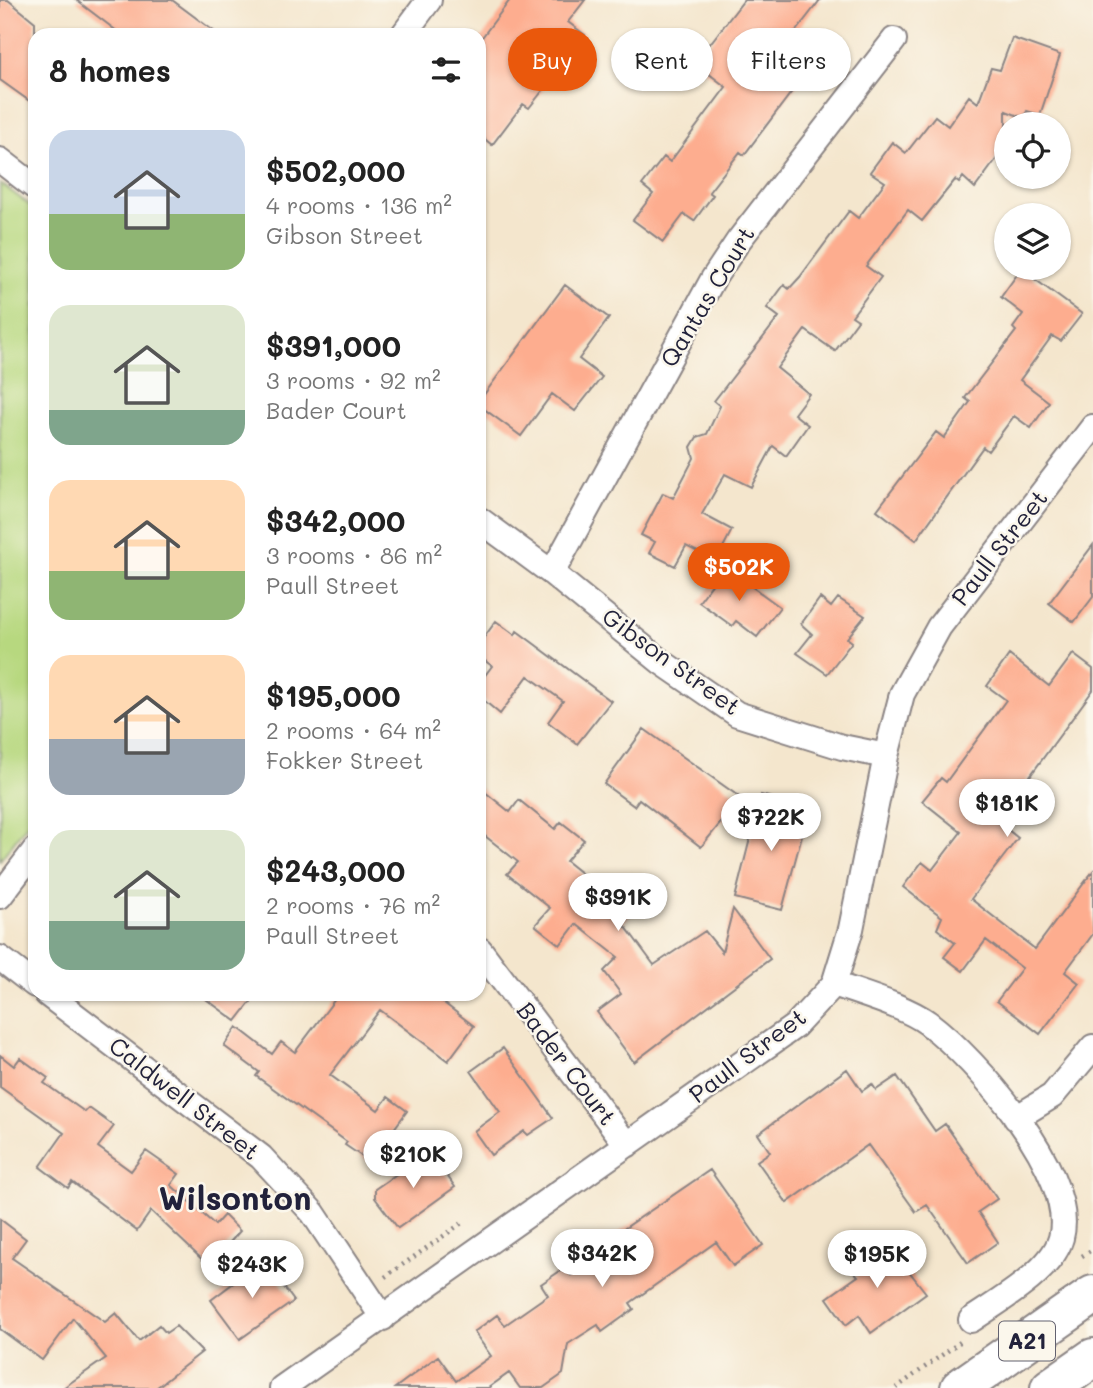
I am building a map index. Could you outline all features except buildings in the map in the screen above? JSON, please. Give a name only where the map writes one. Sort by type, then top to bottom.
[{"type":"highway","name":"A21","points":[[960,1388],[1093,1295]]},
{"type":"highway","name":"A21","points":[[1050,1388],[1093,1358]]},
{"type":"street","points":[[407,28],[429,0]]},
{"type":"street","name":"Qantas Court","points":[[552,573],[713,279],[739,240],[894,40]]},
{"type":"street","points":[[0,160],[28,182]]},
{"type":"street","name":"Paull Street","points":[[282,1388],[795,1026],[834,984],[851,929],[886,756],[902,694],[939,627],[1093,427]]},
{"type":"street","name":"Gibson Street","points":[[486,524],[552,573],[660,661],[737,714],[842,747],[886,756]]},
{"type":"street","points":[[0,896],[28,859]]},
{"type":"street","points":[[0,958],[28,980]]},
{"type":"street","name":"Bader Court","points":[[486,958],[626,1145]]},
{"type":"street","points":[[834,984],[925,1021],[970,1059],[1016,1118],[1048,1167],[1062,1220],[1060,1238],[1052,1256],[1018,1288],[971,1320]]},
{"type":"street","name":"Caldwell Street","points":[[56,1001],[261,1157],[313,1213],[383,1318]]},
{"type":"street","points":[[1016,1118],[1052,1096],[1093,1046]]},
{"type":"path","points":[[366,1290],[462,1223]]},
{"type":"path","points":[[896,1388],[959,1344],[971,1320]]},
{"type":"green space","points":[[0,183],[28,204],[28,823],[0,860]]},
{"type":"district","name":"Wilsonton","points":[[235,1199]]}]
